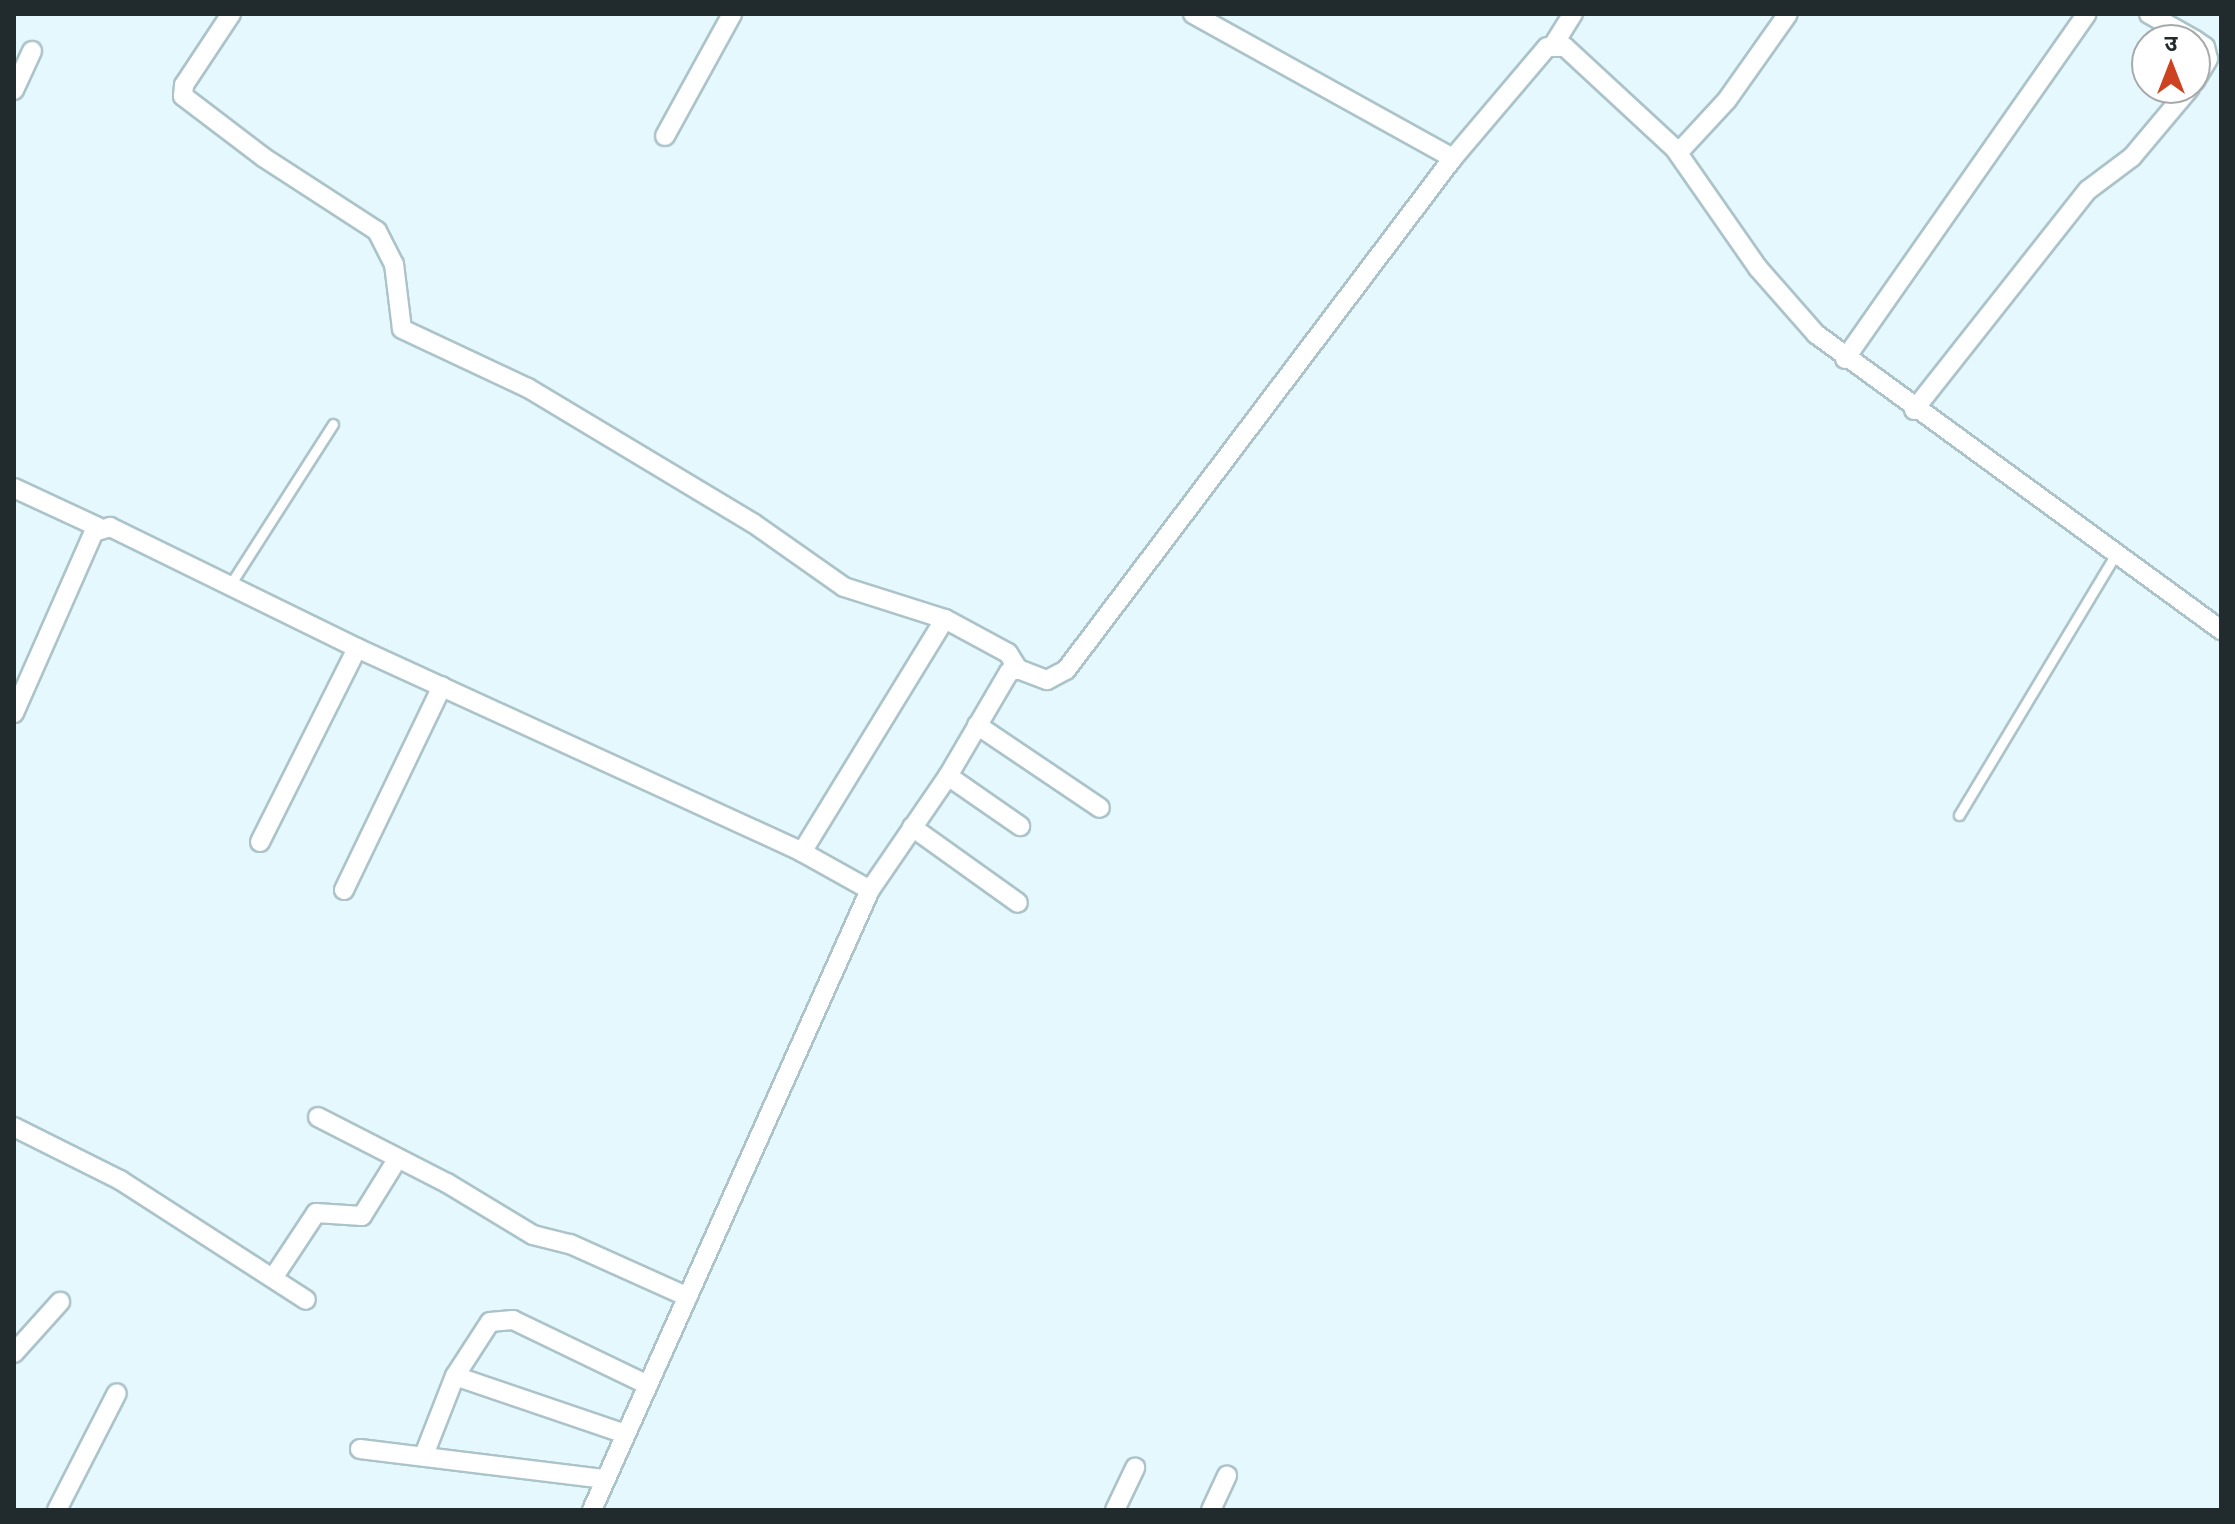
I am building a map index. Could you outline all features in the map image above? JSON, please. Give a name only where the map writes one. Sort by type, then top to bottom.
[{"type":"street","points":[[231,14],[184,85],[183,96],[263,157],[377,231],[394,264],[402,329],[528,388],[753,523],[844,587],[945,619],[1008,653],[1018,669],[1047,680],[1066,670],[1453,158],[1554,44],[1573,14]]},
{"type":"street","points":[[665,136],[732,14]]},
{"type":"street","points":[[1193,14],[1453,158]]},
{"type":"street","points":[[1678,153],[1727,100],[1788,14]]},
{"type":"street","points":[[1845,359],[2087,14]]},
{"type":"street","points":[[2149,14],[2167,24]]},
{"type":"street","points":[[1554,44],[1565,47],[1678,153],[1790,308],[1845,359],[2114,557],[2221,630]]},
{"type":"street","points":[[14,90],[32,51]]},
{"type":"street","points":[[1914,410],[2088,190],[2132,157],[2177,104]]},
{"type":"street","points":[[14,488],[98,527],[110,527],[357,648],[802,852],[870,890]]},
{"type":"street","points":[[14,713],[98,527]]},
{"type":"street","points":[[802,852],[945,619]]},
{"type":"street","points":[[260,842],[357,648]]},
{"type":"street","points":[[592,1510],[603,1479],[870,890],[948,776],[1009,672],[1018,669]]},
{"type":"street","points":[[344,890],[442,686]]},
{"type":"street","points":[[977,725],[1100,808]]},
{"type":"street","points":[[948,776],[1020,826]]},
{"type":"street","points":[[912,827],[1018,903]]},
{"type":"street","points":[[318,1117],[398,1158],[533,1235],[570,1244],[688,1297]]},
{"type":"street","points":[[14,1127],[120,1180],[306,1300]]},
{"type":"street","points":[[273,1278],[316,1213],[362,1216],[398,1158]]},
{"type":"street","points":[[14,1353],[60,1302]]},
{"type":"street","points":[[424,1455],[455,1376],[481,1331],[502,1319],[648,1385]]},
{"type":"street","points":[[455,1376],[625,1434]]},
{"type":"street","points":[[57,1510],[117,1393]]},
{"type":"street","points":[[360,1449],[603,1479]]},
{"type":"street","points":[[1115,1510],[1135,1468]]},
{"type":"street","points":[[1211,1510],[1227,1475]]},
{"type":"lane","points":[[230,585],[333,424]]},
{"type":"lane","points":[[1959,815],[2114,557]]}]
